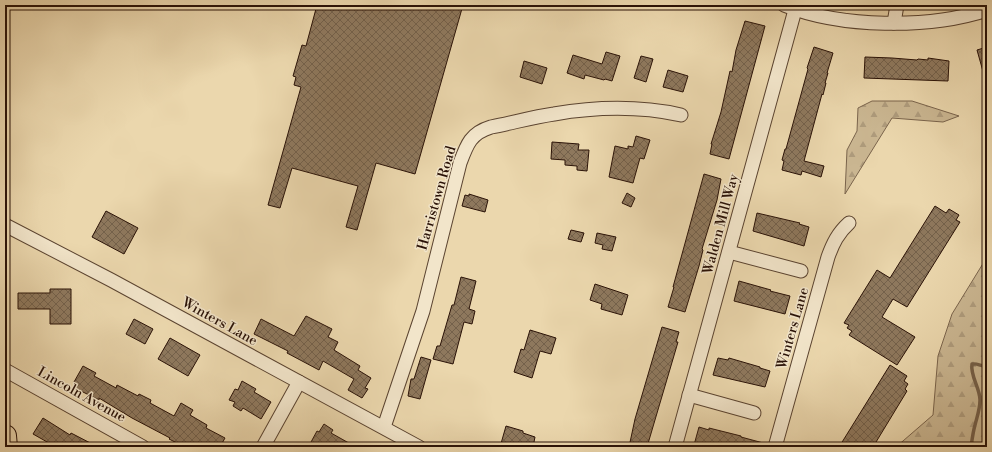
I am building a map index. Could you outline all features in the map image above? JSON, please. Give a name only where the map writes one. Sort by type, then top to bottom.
[{"type":"highway","points":[[5,436],[6,447]]},
{"type":"street","points":[[894,23],[897,5]]},
{"type":"street","points":[[790,7],[819,17],[841,20],[894,23],[945,20],[987,10]]},
{"type":"street","name":"Walden Mill Way","points":[[675,447],[728,252],[790,7]]},
{"type":"street","name":"Harristown Road","points":[[384,427],[423,311],[460,163],[470,140],[482,130],[491,127],[552,114],[580,110],[619,109],[660,111],[681,115]]},
{"type":"street","name":"Winters Lane","points":[[775,447],[828,257],[833,244],[842,230],[850,223]]},
{"type":"street","name":"Winters Lane","points":[[5,225],[111,280],[419,447]]},
{"type":"street","points":[[728,252],[801,271]]},
{"type":"street","name":"Lincoln Avenue","points":[[5,370],[143,447]]},
{"type":"street","points":[[263,447],[299,382]]},
{"type":"street","points":[[689,395],[754,412]]},
{"type":"green space","points":[[872,101],[912,101],[959,116],[943,122],[892,118],[845,194],[847,150],[857,131],[858,108]]},
{"type":"green space","points":[[987,257],[987,447],[896,447],[933,415],[938,356],[952,314]]},
{"type":"building","points":[[317,5],[463,5],[415,174],[376,163],[357,230],[346,227],[358,186],[292,168],[280,208],[268,205],[301,87],[294,85],[296,77],[293,76],[302,45],[306,46]]},
{"type":"building","points":[[745,21],[765,26],[729,159],[710,154],[711,144]]},
{"type":"building","points":[[814,47],[833,53],[827,73],[823,95],[822,94],[804,161],[824,166],[821,177],[802,171],[801,175],[782,170],[784,161],[782,160]]},
{"type":"building","points":[[987,47],[987,74],[984,75],[977,50]]},
{"type":"building","points":[[606,52],[620,56],[612,81],[585,75],[584,79],[567,73],[573,55],[602,64]]},
{"type":"building","points":[[641,56],[653,59],[646,82],[634,78]]},
{"type":"building","points":[[865,57],[917,60],[928,60],[928,58],[949,61],[948,81],[864,78]]},
{"type":"building","points":[[524,61],[547,68],[542,84],[520,77]]},
{"type":"building","points":[[668,70],[688,76],[683,92],[663,87]]},
{"type":"building","points":[[636,136],[650,140],[644,159],[640,158],[633,183],[609,177],[615,146],[628,149],[628,146],[633,147]]},
{"type":"building","points":[[552,142],[579,144],[578,150],[589,150],[587,171],[577,170],[577,166],[565,165],[565,160],[551,159]]},
{"type":"building","points":[[704,174],[721,179],[717,200],[685,312],[668,307]]},
{"type":"building","points":[[627,193],[635,198],[631,207],[622,203]]},
{"type":"building","points":[[469,194],[488,200],[485,212],[462,206],[465,195],[469,196]]},
{"type":"building","points":[[935,206],[946,213],[949,209],[959,215],[956,220],[960,222],[907,307],[893,299],[882,317],[915,337],[897,365],[849,335],[852,331],[847,328],[849,325],[844,323],[877,270],[890,278]]},
{"type":"building","points":[[106,211],[138,228],[124,254],[92,237]]},
{"type":"building","points":[[757,213],[800,223],[799,224],[809,227],[804,246],[753,231]]},
{"type":"building","points":[[571,230],[584,233],[581,242],[568,239]]},
{"type":"building","points":[[597,233],[616,237],[612,251],[602,249],[603,245],[595,243]]},
{"type":"building","points":[[461,277],[476,281],[469,309],[475,311],[472,324],[464,322],[453,364],[433,359],[437,346],[440,346],[452,305],[454,305]]},
{"type":"building","points":[[739,281],[790,296],[785,314],[734,301]]},
{"type":"building","points":[[595,284],[628,295],[622,315],[601,309],[602,304],[590,300]]},
{"type":"building","points":[[50,289],[71,289],[71,324],[50,324],[50,309],[18,309],[18,293],[50,293]]},
{"type":"building","points":[[306,316],[332,329],[328,337],[338,342],[334,350],[360,366],[358,370],[371,378],[365,388],[368,389],[362,398],[348,390],[354,379],[323,361],[319,370],[287,353],[288,351],[254,334],[261,319],[294,336]]},
{"type":"building","points":[[134,319],[153,329],[145,344],[126,334]]},
{"type":"building","points":[[662,327],[679,332],[676,342],[678,342],[647,447],[629,447],[635,419]]},
{"type":"building","points":[[530,330],[556,338],[551,354],[540,351],[532,378],[514,372],[521,349],[524,350]]},
{"type":"building","points":[[170,338],[200,355],[188,376],[158,359]]},
{"type":"building","points":[[421,357],[431,360],[420,399],[408,396],[411,379],[414,379]]},
{"type":"building","points":[[718,358],[728,360],[729,358],[770,371],[765,387],[713,375]]},
{"type":"building","points":[[890,365],[907,376],[904,381],[908,384],[905,389],[907,391],[873,447],[839,447]]},
{"type":"building","points":[[83,366],[96,373],[94,376],[116,388],[117,385],[138,396],[139,394],[151,400],[150,403],[174,416],[181,403],[193,410],[190,415],[207,425],[206,428],[225,438],[220,447],[185,447],[169,439],[170,438],[132,418],[99,398],[99,400],[73,387],[76,383],[74,382]]},
{"type":"building","points":[[242,381],[256,389],[254,392],[271,402],[261,419],[243,408],[241,411],[233,406],[235,402],[229,400],[235,389],[238,390]]},
{"type":"building","points":[[43,418],[70,435],[71,433],[98,447],[56,447],[33,434]]},
{"type":"building","points":[[324,424],[333,430],[331,433],[356,447],[310,447],[317,431],[319,432]]},
{"type":"building","points":[[506,426],[523,431],[523,433],[535,437],[533,447],[500,447]]},
{"type":"building","points":[[699,427],[741,436],[767,444],[766,447],[704,447],[694,445]]},
{"type":"waterway","points":[[971,447],[980,400],[972,373],[972,364],[987,366]]}]
